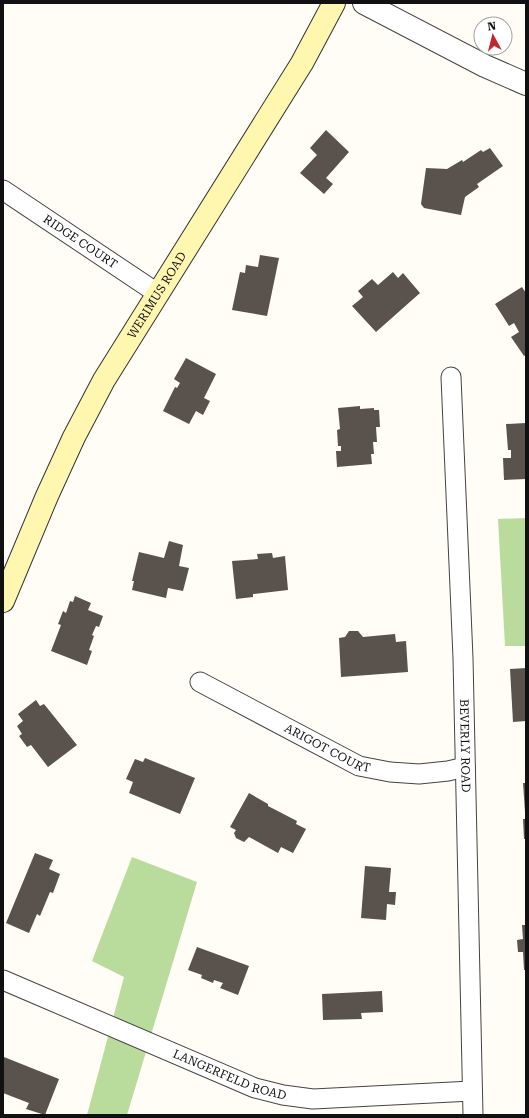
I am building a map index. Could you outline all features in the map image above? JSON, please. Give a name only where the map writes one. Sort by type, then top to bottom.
[{"type":"main road","name":"WERIMUS ROAD","points":[[3,601],[74,437],[104,380],[302,63],[334,3]]},
{"type":"street","points":[[364,3],[485,66],[526,84]]},
{"type":"street","name":"RIDGE COURT","points":[[3,190],[157,293]]},
{"type":"street","name":"BEVERLY ROAD","points":[[451,377],[463,658],[473,1115]]},
{"type":"street","name":"ARIGOT COURT","points":[[200,682],[359,766],[390,772],[419,774],[448,771],[465,767]]},
{"type":"street","name":"LANGERFELD ROAD","points":[[3,980],[255,1088],[283,1095],[313,1099],[472,1091]]},
{"type":"green space","points":[[526,518],[526,646],[505,646],[498,519]]},
{"type":"green space","points":[[132,857],[197,882],[127,1115],[87,1115],[124,977],[92,961]]},
{"type":"building","points":[[326,130],[349,152],[326,178],[333,184],[324,194],[300,173],[317,155],[310,148]]},
{"type":"building","points":[[490,148],[503,166],[477,184],[479,187],[465,197],[461,215],[424,208],[421,204],[426,168],[447,169],[462,160],[463,162],[481,150],[483,152]]},
{"type":"building","points":[[260,255],[279,258],[267,316],[232,310],[240,272],[245,273],[246,265],[258,267]]},
{"type":"building","points":[[393,272],[398,278],[403,273],[420,293],[376,332],[352,306],[363,297],[358,291],[372,279],[378,285]]},
{"type":"building","points":[[522,287],[526,293],[526,355],[524,356],[511,337],[519,332],[514,323],[509,326],[495,304]]},
{"type":"building","points":[[186,358],[216,374],[204,398],[210,401],[203,415],[196,411],[189,424],[163,411],[175,387],[177,388],[180,383],[174,379]]},
{"type":"building","points":[[360,406],[360,409],[374,408],[374,410],[379,410],[380,427],[376,427],[377,442],[373,442],[374,454],[371,454],[372,464],[337,467],[336,451],[341,451],[341,446],[338,446],[337,430],[340,429],[338,408]]},
{"type":"building","points":[[526,423],[526,479],[504,480],[503,458],[511,458],[511,450],[508,450],[506,424]]},
{"type":"building","points":[[169,541],[183,545],[179,566],[189,568],[183,591],[168,588],[166,598],[132,590],[134,581],[132,581],[139,552],[164,558]]},
{"type":"building","points":[[272,553],[273,558],[285,556],[288,590],[253,594],[253,597],[236,599],[232,561],[258,559],[257,554]]},
{"type":"building","points":[[75,596],[91,603],[88,610],[103,616],[99,627],[96,626],[92,635],[94,636],[89,650],[92,651],[87,665],[51,651],[61,625],[58,624],[63,611],[66,613],[70,601],[73,602]]},
{"type":"building","points":[[349,631],[358,631],[363,637],[395,634],[396,642],[406,641],[408,672],[341,677],[339,638],[345,637]]},
{"type":"building","points":[[526,668],[526,721],[513,722],[510,669]]},
{"type":"building","points":[[36,700],[40,706],[44,704],[77,745],[48,767],[31,745],[27,747],[19,736],[22,734],[17,726],[23,721],[18,714]]},
{"type":"building","points":[[145,758],[195,778],[180,814],[129,793],[133,782],[126,779],[135,759],[143,762]]},
{"type":"building","points":[[523,783],[526,783],[526,812],[525,812]]},
{"type":"building","points":[[249,793],[268,804],[268,806],[297,821],[296,824],[306,829],[293,853],[281,847],[278,853],[249,837],[244,842],[236,838],[234,833],[236,830],[230,827]]},
{"type":"building","points":[[523,819],[526,819],[526,839],[524,839]]},
{"type":"building","points":[[35,853],[53,860],[49,869],[60,874],[53,893],[50,892],[40,916],[37,914],[29,933],[6,923]]},
{"type":"building","points":[[365,866],[391,868],[389,892],[396,892],[395,905],[387,904],[386,920],[361,918]]},
{"type":"building","points":[[522,925],[526,925],[526,970],[524,970],[523,952],[518,952],[517,940],[523,939]]},
{"type":"building","points":[[197,947],[249,966],[238,995],[220,988],[223,983],[214,980],[213,983],[201,978],[202,975],[188,970]]},
{"type":"building","points":[[382,991],[383,1012],[361,1013],[362,1019],[323,1020],[322,994]]},
{"type":"building","points":[[4,1057],[59,1079],[45,1115],[26,1109],[29,1103],[3,1093]]}]
